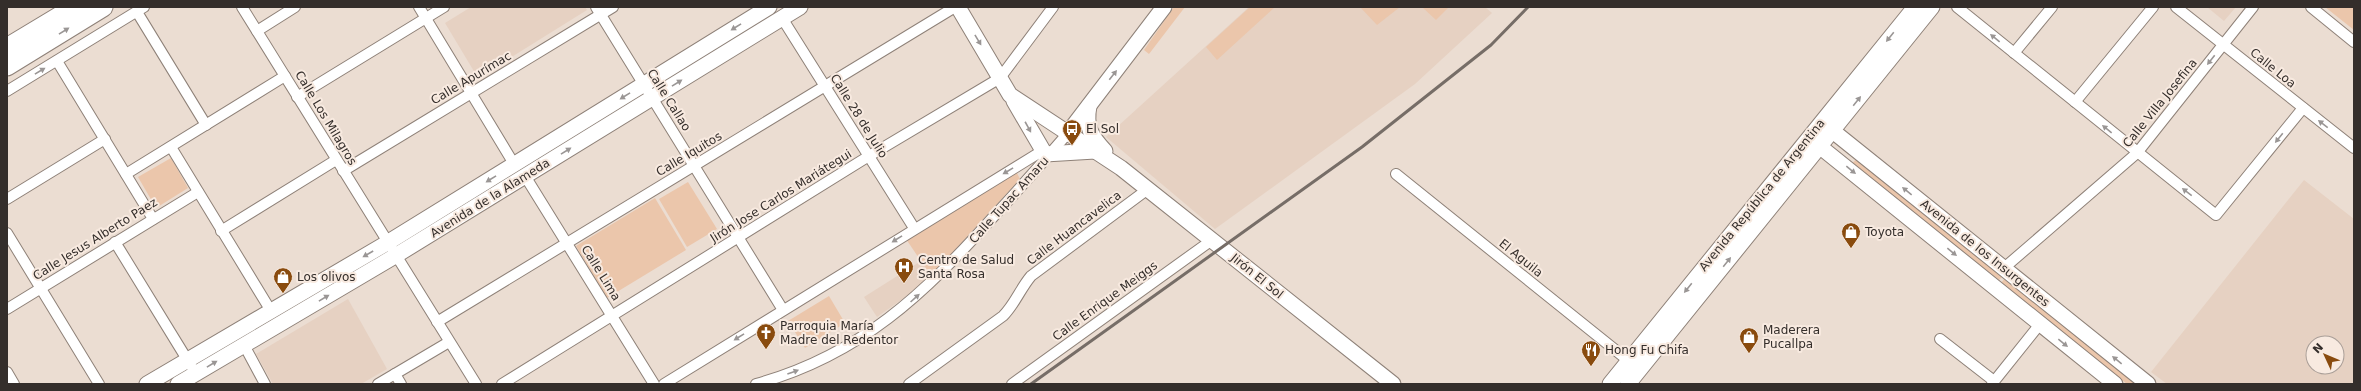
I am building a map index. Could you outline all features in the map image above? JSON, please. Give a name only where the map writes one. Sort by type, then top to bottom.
[{"type":"highway","points":[[7,48],[75,7]]},
{"type":"highway","points":[[7,66],[103,7]]},
{"type":"street","name":"Calle Los Milagros","points":[[242,7],[395,256],[476,384]]},
{"type":"street","points":[[257,31],[295,7]]},
{"type":"street","points":[[419,7],[514,164]]},
{"type":"street","points":[[298,97],[444,7]]},
{"type":"street","name":"Calle Apurímac","points":[[343,171],[471,93],[598,11],[613,7]]},
{"type":"street","name":"Avenida de la Alameda","points":[[147,384],[387,243],[769,7]]},
{"type":"street","name":"Avenida de la Alameda","points":[[178,384],[395,256],[800,7]]},
{"type":"street","points":[[956,7],[1046,153],[1094,151]]},
{"type":"street","name":"Calle Iquitos","points":[[437,322],[956,7]]},
{"type":"street","name":"Jirón Jose Carlos Mariátegui","points":[[502,384],[869,156],[1000,78],[1053,7]]},
{"type":"street","name":"Calle Tupac Amaru","points":[[756,384],[817,362],[878,327],[906,307],[967,247],[1046,153],[1068,133],[1164,7]]},
{"type":"street","name":"Avenida República de Argentina","points":[[1628,384],[1827,127],[1915,7]]},
{"type":"street","name":"Avenida República de Argentina","points":[[1827,127],[1932,7]]},
{"type":"street","points":[[1957,7],[2137,153],[2218,215],[2303,108]]},
{"type":"street","points":[[2014,53],[2052,7]]},
{"type":"street","points":[[2074,102],[2153,7]]},
{"type":"street","name":"Calle Loa","points":[[2176,7],[2354,148]]},
{"type":"street","name":"Calle Villa Josefina","points":[[2004,268],[2137,153],[2253,7]]},
{"type":"street","points":[[2311,7],[2354,42]]},
{"type":"street","points":[[7,91],[140,9],[206,125]]},
{"type":"street","name":"Calle Callao","points":[[598,11],[783,310]]},
{"type":"street","name":"Calle 28 de Julio","points":[[782,18],[914,228]]},
{"type":"street","points":[[57,61],[153,219]]},
{"type":"street","points":[[126,174],[285,76]]},
{"type":"street","name":"Jirón El Sol","points":[[1010,95],[1121,168],[1393,384]]},
{"type":"street","name":"Jirón El Sol","points":[[1089,105],[1087,117],[1089,133],[1121,168]]},
{"type":"street","name":"Avenida de los Insurgentes","points":[[1827,127],[2148,384]]},
{"type":"street","points":[[7,200],[105,139]]},
{"type":"street","name":"Avenida República de Argentina","points":[[1610,384],[1815,142]]},
{"type":"street","name":"Avenida de los Insurgentes","points":[[1815,142],[2115,384]]},
{"type":"street","points":[[171,147],[271,311]]},
{"type":"street","name":"Calle Tupac Amaru","points":[[664,384],[914,228],[1046,153]]},
{"type":"street","points":[[221,230],[336,160]]},
{"type":"street","name":"El Aguila","points":[[1396,174],[1629,361]]},
{"type":"street","name":"Calle Lima","points":[[525,176],[568,243],[654,384]]},
{"type":"street","name":"Calle Huancavelica","points":[[909,384],[1003,316],[1031,276],[1148,189]]},
{"type":"street","name":"Calle Jesus Alberto Paez","points":[[7,309],[198,192]]},
{"type":"street","points":[[7,233],[99,384]]},
{"type":"street","name":"Calle Enrique Meiggs","points":[[1012,384],[1212,240]]},
{"type":"street","points":[[115,242],[196,374]]},
{"type":"street","points":[[1940,339],[1993,382],[2040,324]]},
{"type":"street","points":[[378,384],[449,342]]},
{"type":"street","points":[[244,346],[265,384]]},
{"type":"street","points":[[7,372],[14,384]]},
{"type":"street","points":[[395,374],[401,384]]},
{"type":"shaded area","points":[[471,7],[585,7],[587,10],[478,78],[445,23]]},
{"type":"shaded area","points":[[1174,7],[1185,7],[1149,54],[1144,50]]},
{"type":"shaded area","points":[[1249,7],[1485,7],[1492,13],[1415,84],[1215,229],[1106,137]]},
{"type":"shaded area","points":[[1250,7],[1275,7],[1217,60],[1206,47]]},
{"type":"shaded area","points":[[1360,7],[1400,7],[1377,25]]},
{"type":"shaded area","points":[[1422,7],[1449,7],[1436,20]]},
{"type":"shaded area","points":[[2207,7],[2236,7],[2224,21]]},
{"type":"shaded area","points":[[2325,7],[2354,7],[2354,30]]},
{"type":"shaded area","points":[[171,158],[188,188],[156,208],[138,177]]},
{"type":"shaded area","points":[[1857,159],[2003,276],[1999,280],[1851,164]]},
{"type":"shaded area","points":[[1016,171],[1020,179],[931,276],[906,239]]},
{"type":"shaded area","points":[[2304,180],[2354,219],[2354,384],[2167,384],[2151,372]]},
{"type":"shaded area","points":[[688,182],[717,229],[687,247],[659,199]]},
{"type":"shaded area","points":[[655,198],[686,250],[607,298],[576,246]]},
{"type":"shaded area","name":"Centro de Salud Santa Rosa","points":[[921,261],[931,276],[914,291],[877,317],[864,297]]},
{"type":"shaded area","points":[[2006,277],[2139,384],[2127,384],[2001,283]]},
{"type":"shaded area","points":[[829,296],[845,323],[805,348],[788,321]]},
{"type":"shaded area","points":[[348,299],[387,369],[361,384],[273,384],[256,354]]},
{"type":"railway","points":[[1031,384],[1362,147],[1491,45],[1528,7]]},
{"type":"place","name":"El Sol","points":[[1072,146]]},
{"type":"place","name":"Toyota","points":[[1851,249]]},
{"type":"place","name":"Centro de Salud Santa Rosa","points":[[904,284]]},
{"type":"place","name":"Los olivos","points":[[283,294]]},
{"type":"place","name":"Parroquia María Madre del Redentor","points":[[766,350]]},
{"type":"place","name":"Maderera Pucallpa","points":[[1749,354]]},
{"type":"place","name":"Hong Fu Chifa","points":[[1591,367]]}]
